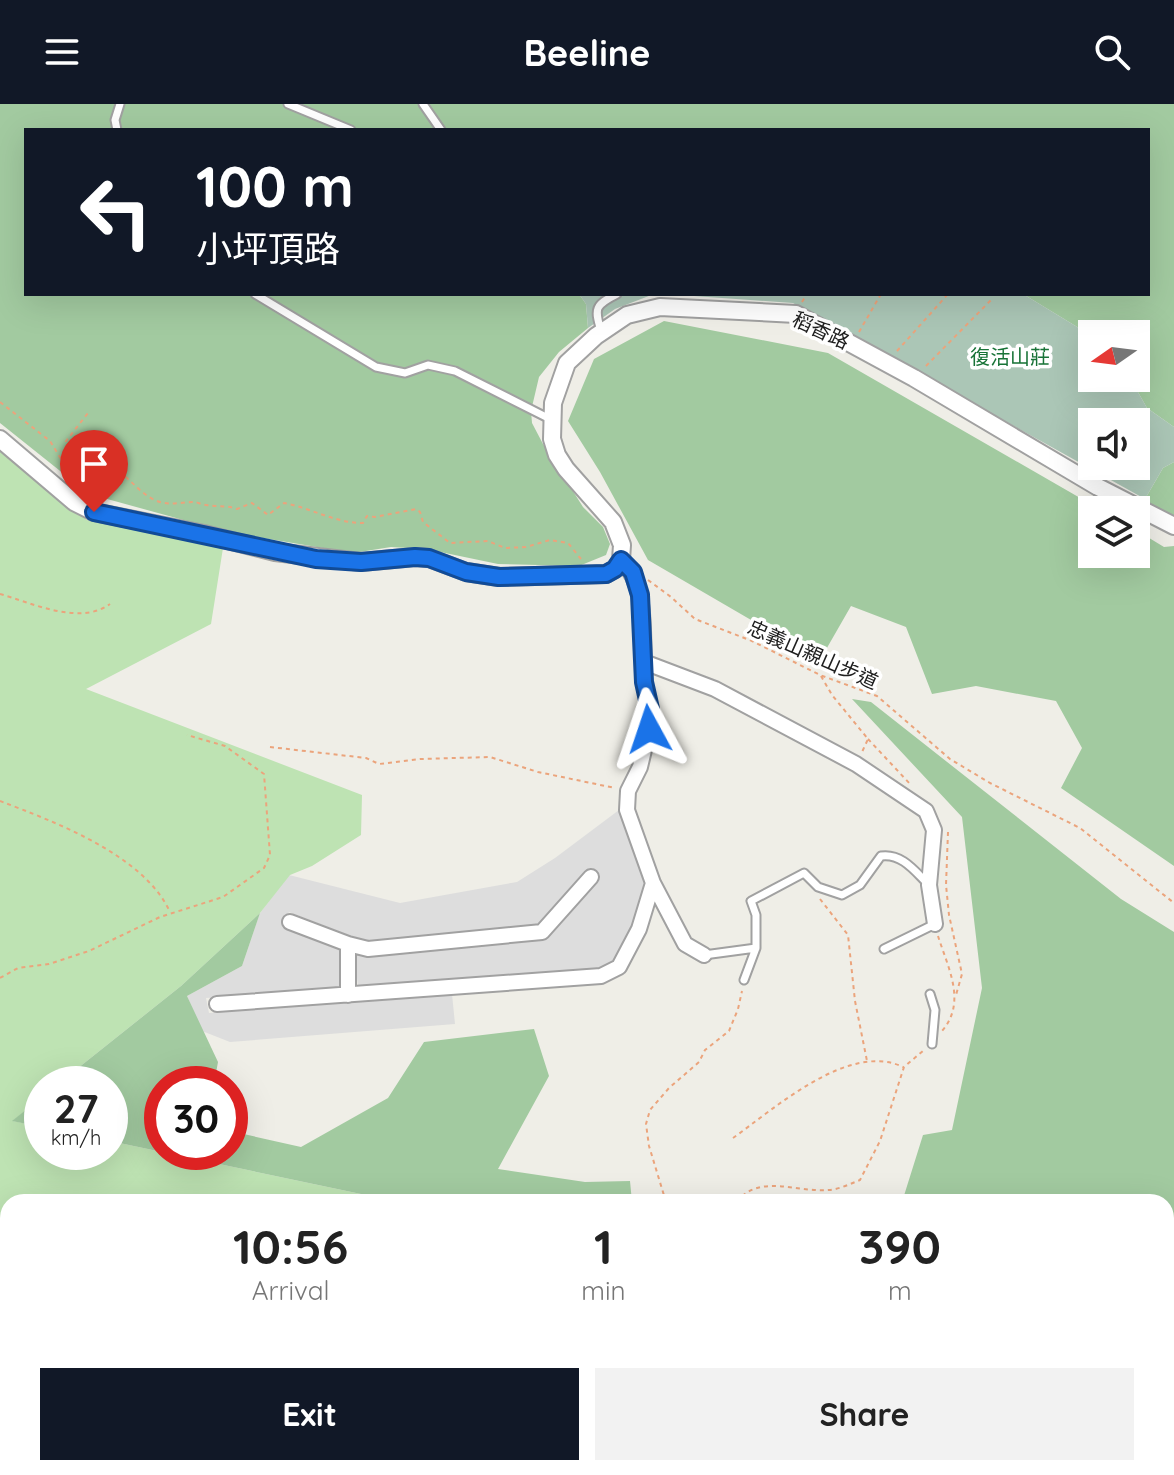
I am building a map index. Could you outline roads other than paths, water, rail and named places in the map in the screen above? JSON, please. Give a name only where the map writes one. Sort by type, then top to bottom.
[{"type":"street","name":"稻香路","points":[[627,566],[613,522],[557,455],[552,439],[553,403],[567,363],[601,331],[641,310],[677,306],[796,314],[914,378],[1098,487],[1174,526]]},
{"type":"street","points":[[0,439],[74,502],[94,512],[316,559],[361,562],[429,558],[479,575],[594,575],[627,566],[640,595],[644,682],[650,709],[649,729],[640,767],[628,791],[627,810],[653,883],[685,944],[704,955]]},
{"type":"street","points":[[644,662],[715,689],[856,764],[926,811],[934,830],[929,885],[935,924]]},
{"type":"street","points":[[290,922],[368,949],[542,932],[591,877]]},
{"type":"street","points":[[217,1004],[601,976],[619,967],[639,929],[653,883]]},
{"type":"street","points":[[348,944],[348,995]]},
{"type":"lane","points":[[117,128],[115,120],[120,104]]},
{"type":"lane","points":[[288,104],[346,128]]},
{"type":"lane","points":[[423,104],[440,128]]},
{"type":"lane","points":[[258,296],[376,367],[405,373],[428,365],[455,371],[552,420]]},
{"type":"lane","points":[[601,331],[596,312],[599,305],[614,296]]},
{"type":"lane","points":[[744,980],[756,948],[756,915],[751,901],[804,873],[818,887],[842,895],[860,885],[881,856],[891,855],[908,864],[929,885]]},
{"type":"lane","points":[[884,949],[935,924]]},
{"type":"lane","points":[[704,955],[756,948]]},
{"type":"lane","points":[[930,994],[935,1010],[932,1044]]},
{"type":"park label","name":"復活山莊","points":[[1010,356]]}]
